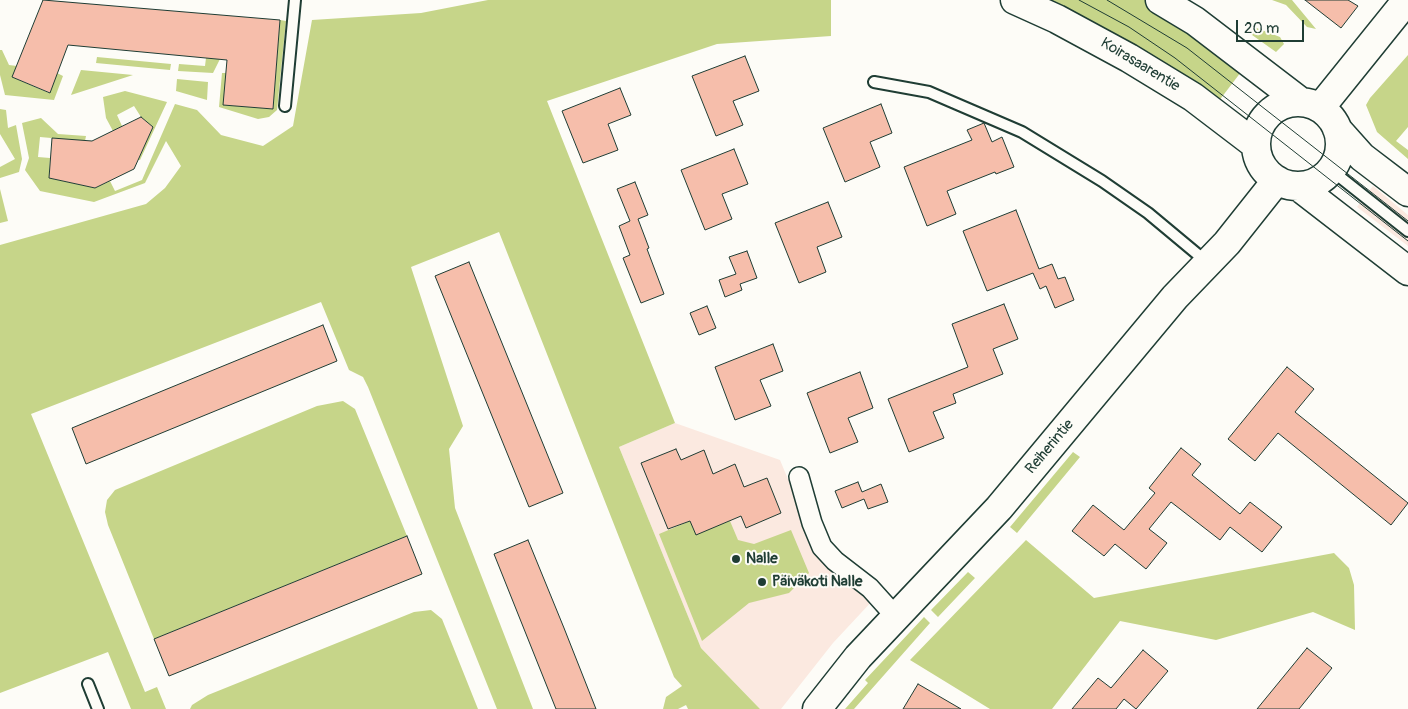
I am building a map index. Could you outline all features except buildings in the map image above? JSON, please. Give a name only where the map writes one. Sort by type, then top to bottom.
[{"type":"street","name":"Koirasaarentie","points":[[1015,0],[1057,19],[1129,58],[1193,97],[1256,145]]},
{"type":"street","points":[[1160,0],[1195,21],[1310,105],[1327,114],[1337,130],[1362,157],[1408,192]]},
{"type":"street","points":[[1407,3],[1310,105],[1285,104],[1271,112],[1258,131],[1256,145],[1262,165],[1408,271]]},
{"type":"street","points":[[1287,183],[1313,183],[1331,170],[1339,152],[1340,141],[1337,130]]},
{"type":"street","name":"Reiherintie","points":[[817,709],[858,656],[897,618],[999,508],[1174,297],[1287,183]]},
{"type":"street","points":[[799,477],[812,522],[822,546],[835,561],[870,588],[897,618]]},
{"type":"lane","points":[[285,106],[295,0]]},
{"type":"lane","points":[[874,82],[929,92],[1022,132],[1102,181],[1148,213],[1209,263]]},
{"type":"lane","points":[[1331,170],[1408,231]]},
{"type":"lane","points":[[88,684],[98,709]]},
{"type":"shaded area","points":[[1373,186],[1408,215],[1408,246],[1357,207]]},
{"type":"shaded area","name":"Päiväkoti Nalle","points":[[675,423],[780,460],[815,544],[874,599],[833,643],[781,709],[760,709],[701,648],[619,447]]},
{"type":"green space","points":[[488,0],[831,0],[831,36],[717,44],[547,101],[675,423],[619,447],[701,648],[760,709],[688,709],[686,705],[678,709],[663,709],[666,697],[682,686],[674,677],[499,232],[411,267],[463,426],[449,449],[455,508],[533,709],[497,709],[368,387],[363,377],[349,370],[321,302],[31,414],[145,692],[157,687],[166,709],[131,709],[108,652],[0,693],[0,245],[146,204],[165,188],[181,166],[166,141],[145,183],[94,202],[40,191],[25,170],[29,158],[22,123],[41,118],[58,134],[86,136],[85,141],[40,137],[38,157],[50,158],[49,178],[95,188],[110,181],[115,191],[142,180],[175,104],[197,110],[221,135],[263,146],[293,126],[312,20],[421,13]]},
{"type":"green space","points":[[1034,0],[1147,0],[1241,72],[1215,106]]},
{"type":"green space","points":[[1272,0],[1292,0],[1316,29],[1307,27],[1286,5]]},
{"type":"green space","points":[[280,20],[286,21],[277,110],[269,117],[258,119],[219,107],[222,73],[226,73],[224,105],[273,109]]},
{"type":"green space","points":[[1249,25],[1280,37],[1284,44],[1276,52],[1245,30]]},
{"type":"green space","points":[[0,50],[2,50],[9,65],[17,66],[12,77],[49,93],[57,73],[63,76],[54,100],[5,95],[0,75]]},
{"type":"green space","points":[[1408,55],[1408,127],[1396,141],[1408,150],[1408,159],[1377,132],[1366,105]]},
{"type":"green space","points":[[97,57],[171,64],[170,70],[96,63]]},
{"type":"green space","points":[[206,58],[220,59],[213,73],[178,71],[179,64],[205,66]]},
{"type":"green space","points":[[81,70],[133,75],[71,95]]},
{"type":"green space","points":[[177,79],[208,82],[207,100],[176,91]]},
{"type":"green space","points":[[125,91],[167,102],[140,160],[138,160],[153,127],[141,117],[134,106],[117,115],[122,126],[113,131],[106,118],[103,97]]},
{"type":"green space","points":[[0,109],[6,110],[8,128],[16,125],[22,159],[19,172],[0,178],[0,167],[15,159],[0,134]]},
{"type":"green space","points":[[0,189],[8,221],[0,223]]},
{"type":"green space","points":[[343,401],[355,409],[407,536],[154,639],[108,525],[105,512],[107,500],[115,490],[317,406]]},
{"type":"green space","points":[[1073,452],[1080,457],[1017,533],[1010,527]]},
{"type":"green space","points":[[690,521],[696,534],[730,521],[738,540],[754,544],[791,530],[809,573],[789,593],[749,603],[702,641],[659,534]]},
{"type":"green space","points":[[1026,540],[1094,598],[1334,553],[1349,568],[1354,585],[1355,630],[1313,612],[1216,640],[1120,621],[1052,709],[990,709],[910,660]]},
{"type":"green space","points":[[968,572],[975,578],[938,617],[931,610]]},
{"type":"green space","points":[[431,610],[442,619],[478,709],[190,709],[192,705],[208,695],[414,612]]},
{"type":"green space","points":[[924,617],[930,623],[854,709],[845,709],[868,683],[865,680]]},
{"type":"tram line","points":[[1079,0],[1129,27],[1175,58],[1408,241]]},
{"type":"tram line","points":[[1107,0],[1187,48],[1408,221]]},
{"type":"place","name":"Nalle","points":[[736,559]]},
{"type":"place","name":"Päiväkoti Nalle","points":[[762,582]]}]
